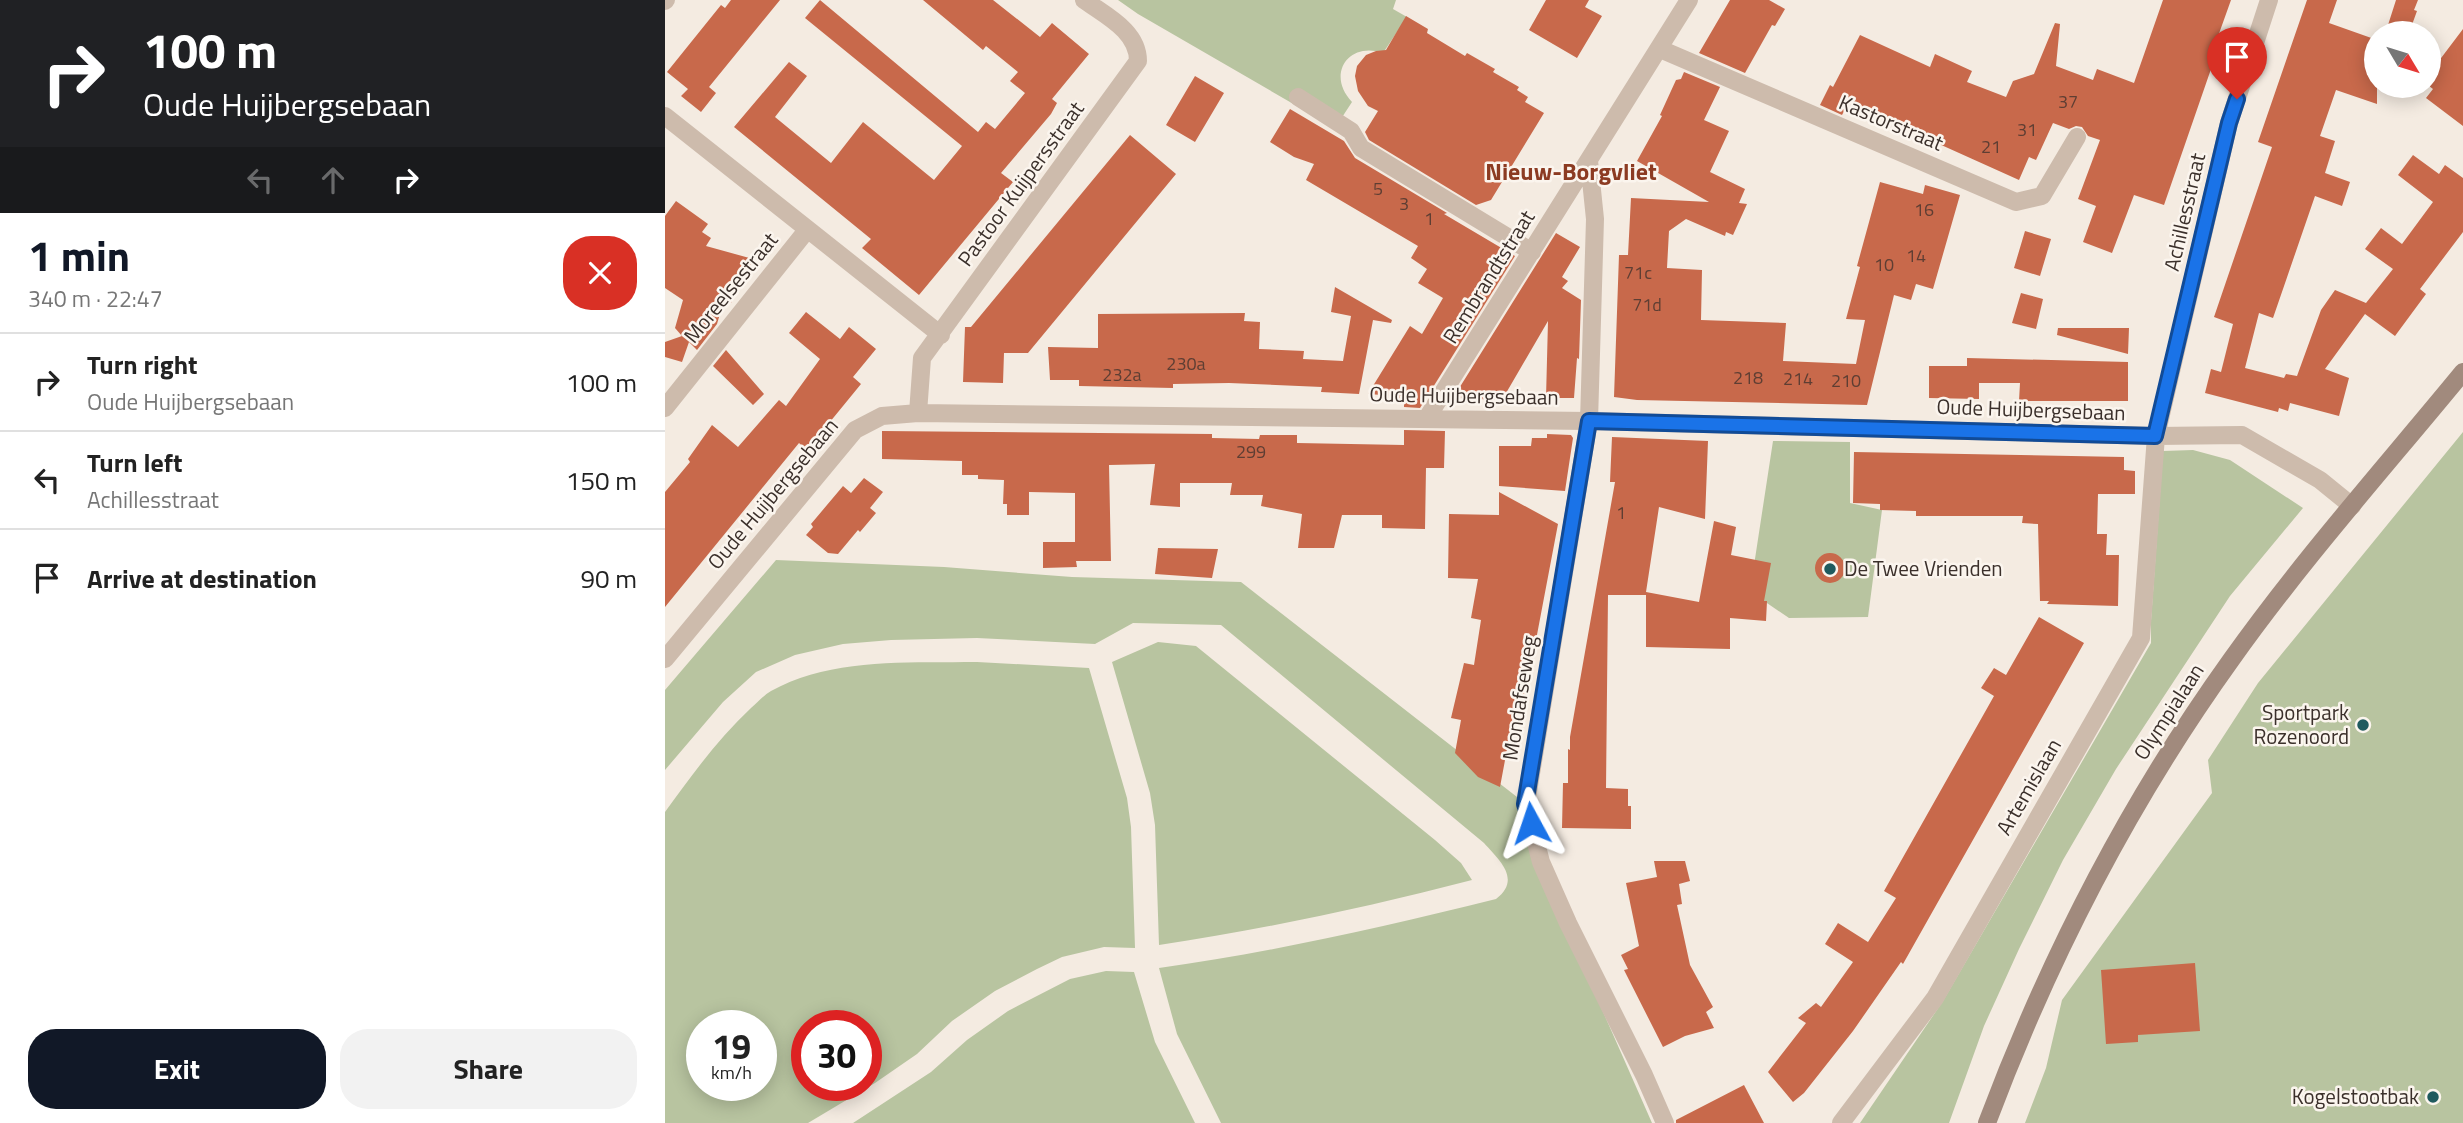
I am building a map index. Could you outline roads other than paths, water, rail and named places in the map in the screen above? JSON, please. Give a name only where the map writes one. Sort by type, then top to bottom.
[{"type":"main road","name":"Olympialaan","points":[[1987,1123],[2039,996],[2089,891],[2159,769],[2230,662],[2294,576],[2463,372]]},
{"type":"street","name":"Pastoor Kuijpersstraat","points":[[918,413],[922,358],[1138,61],[1138,47],[1127,32],[1084,0]]},
{"type":"street","name":"Rembrandtstraat","points":[[1427,418],[1689,0]]},
{"type":"street","name":"Achillesstraat","points":[[2155,436],[2229,123],[2269,0]]},
{"type":"street","name":"Kastorstraat","points":[[1660,49],[2016,202],[2042,196],[2077,137]]},
{"type":"street","points":[[1298,97],[1351,131],[1361,148],[1532,252]]},
{"type":"street","name":"Moreelsestraat","points":[[665,116],[941,335]]},
{"type":"street","points":[[1589,161],[1595,219],[1589,421]]},
{"type":"street","name":"Moreelsestraat","points":[[665,408],[807,230]]},
{"type":"street","name":"Oude Huijbergsebaan","points":[[665,659],[855,430],[882,416],[918,413],[1427,418],[2155,436],[2242,435],[2320,480],[2352,506]]},
{"type":"street","name":"Mondafseweg","points":[[1589,421],[1525,804],[1546,874],[1665,1123]]},
{"type":"street","name":"Artemislaan","points":[[1841,1123],[1935,998],[2141,639],[2155,436]]},
{"type":"place","name":"De Twee Vrienden","points":[[1830,569]]},
{"type":"place","name":"Sportpark Rozenoord","points":[[2363,725]]},
{"type":"place","name":"Kogelstootbak","points":[[2433,1097]]},
{"type":"district","name":"Nieuw-Borgvliet","points":[[1571,172]]}]
